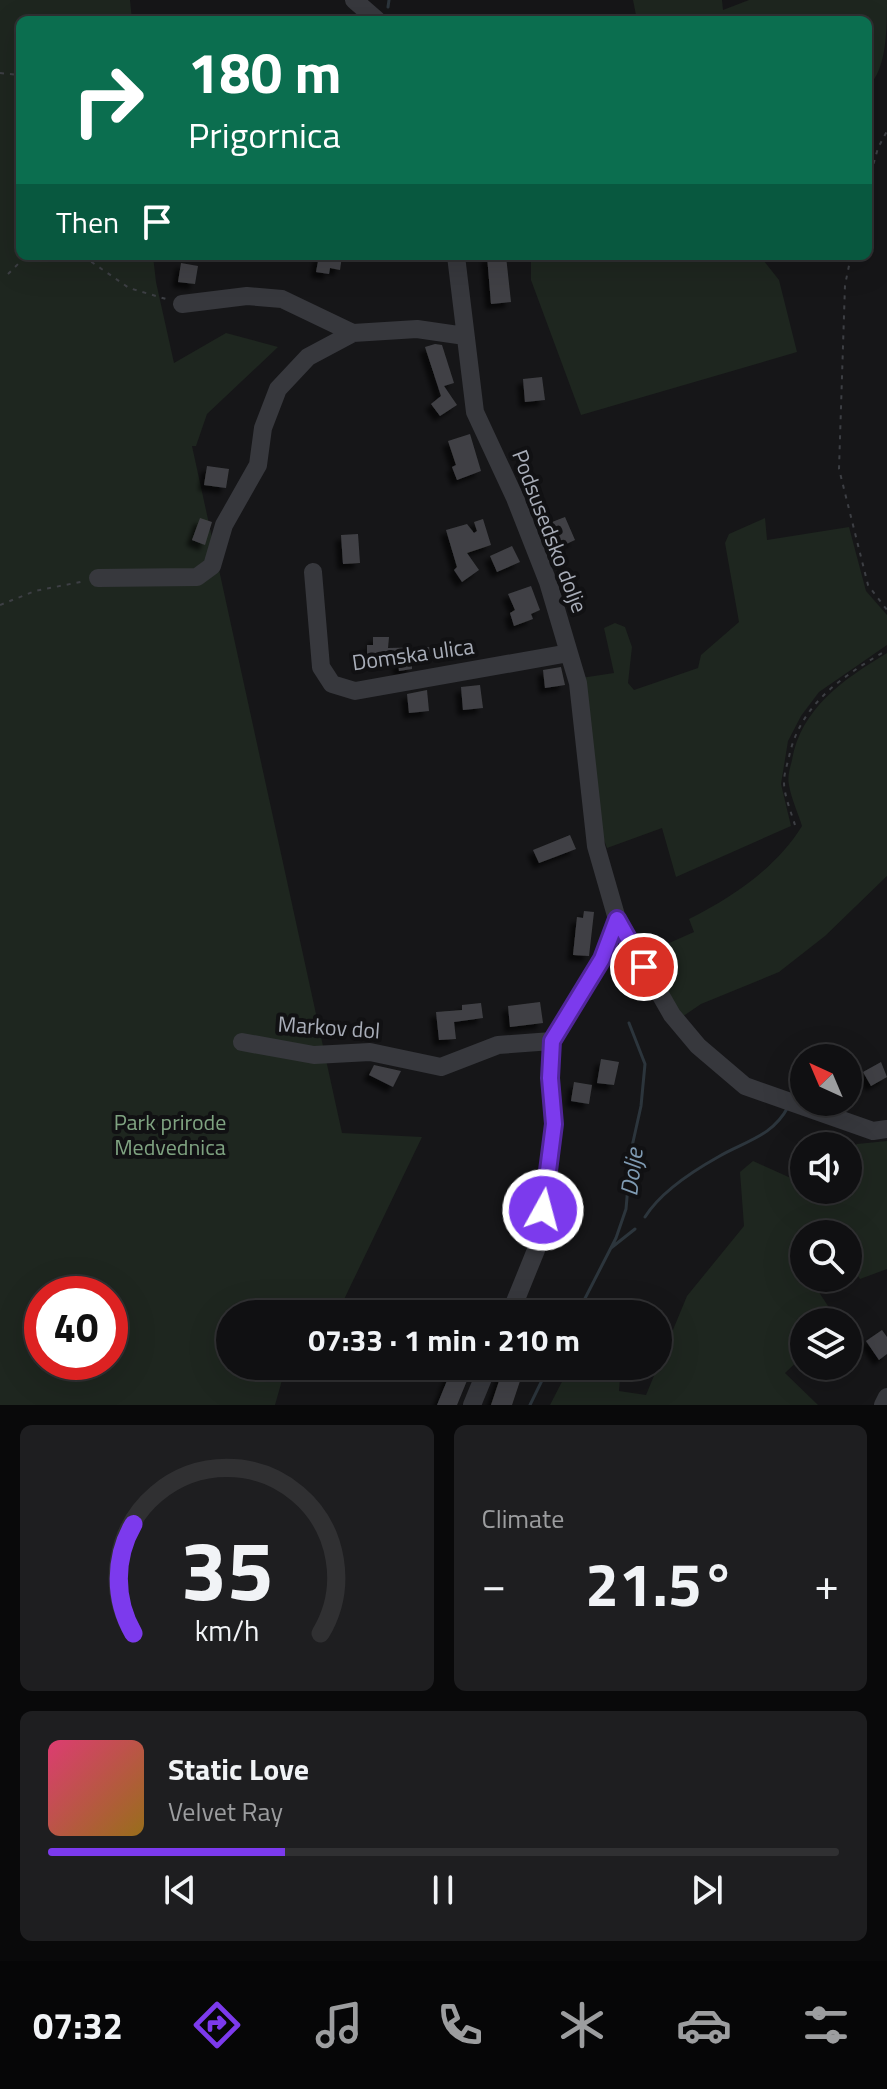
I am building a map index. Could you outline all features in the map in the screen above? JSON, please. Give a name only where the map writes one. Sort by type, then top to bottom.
[{"type":"street","points":[[354,0],[372,16]]},
{"type":"street","name":"Podsusedsko dolje","points":[[456,260],[475,412],[515,498],[548,582],[578,683],[596,846],[617,919],[672,1015],[698,1046],[745,1086],[873,1131],[887,1129]]},
{"type":"street","points":[[182,304],[247,296],[282,299],[353,333]]},
{"type":"street","points":[[98,578],[197,577],[212,566],[224,525],[258,465],[263,428],[278,389],[308,357],[353,333],[417,329],[465,336]]},
{"type":"street","name":"Domska ulica","points":[[313,572],[321,667],[332,684],[355,691],[569,653]]},
{"type":"street","points":[[516,1300],[540,1232],[554,1124],[550,1078],[552,1041],[602,959],[617,919]]},
{"type":"street","name":"Markov dol","points":[[242,1042],[314,1055],[370,1052],[441,1067],[498,1045],[552,1041]]},
{"type":"street","points":[[472,1405],[482,1380]]},
{"type":"street","points":[[883,1405],[887,1397]]},
{"type":"path","points":[[872,169],[887,131]]},
{"type":"path","points":[[8,274],[22,260]]},
{"type":"path","points":[[89,260],[129,288],[182,304]]},
{"type":"path","points":[[850,260],[845,285],[839,469],[868,585],[887,610]]},
{"type":"path","points":[[0,605],[35,591],[98,578]]},
{"type":"path","points":[[795,825],[783,783],[792,741],[804,717],[822,694],[853,670],[887,650]]},
{"type":"green space","name":"Park prirode Medvednica","points":[[0,0],[130,0],[132,16],[16,16],[16,260],[153,260],[174,363],[226,333],[278,347],[207,414],[196,446],[192,446],[342,1133],[422,1137],[344,1300],[216,1300],[216,1380],[282,1380],[275,1405],[0,1405]]},
{"type":"green space","points":[[633,0],[722,0],[723,10],[749,0],[887,0],[882,59],[872,81],[872,16],[636,16]]},
{"type":"green space","points":[[531,260],[763,260],[779,280],[797,352],[581,415],[531,280]]},
{"type":"green space","points":[[765,518],[767,540],[849,527],[866,591],[887,615],[887,645],[819,692],[801,716],[788,741],[781,784],[791,826],[676,877],[662,828],[607,848],[602,835],[581,678],[614,673],[604,628],[615,623],[625,627],[632,647],[628,683],[634,690],[698,668],[701,655],[739,622],[725,543],[729,534]]},
{"type":"green space","points":[[887,653],[887,876],[825,936],[779,972],[701,1004],[679,1019],[642,955],[694,932],[689,919],[752,880],[780,855],[802,826],[788,782],[797,742],[805,725],[840,685]]},
{"type":"green space","points":[[887,1141],[887,1269],[862,1278],[862,1220],[790,1220],[790,1292],[819,1292],[828,1306],[790,1308],[790,1368],[785,1373],[818,1405],[550,1405],[563,1380],[620,1380],[619,1391],[646,1395],[652,1380],[672,1380],[672,1332],[687,1296],[744,1226],[740,1172],[753,1161],[790,1178],[790,1204],[862,1204],[862,1144]]},
{"type":"building","points":[[318,260],[341,260],[340,270],[330,268],[329,274],[316,272]]},
{"type":"building","points":[[487,260],[506,260],[511,302],[491,304]]},
{"type":"building","points":[[181,263],[198,266],[195,284],[178,282]]},
{"type":"building","points":[[442,345],[454,383],[444,386],[457,405],[440,416],[431,404],[441,396],[425,347]]},
{"type":"building","points":[[542,377],[545,400],[525,402],[523,379]]},
{"type":"building","points":[[470,434],[481,471],[457,480],[448,441]]},
{"type":"building","points":[[207,466],[229,469],[226,488],[204,485]]},
{"type":"building","points":[[565,517],[575,540],[562,546],[552,522]]},
{"type":"building","points":[[200,518],[212,522],[205,545],[192,540]]},
{"type":"building","points":[[483,519],[491,545],[467,553],[479,570],[462,582],[454,570],[457,567],[446,530],[467,524],[474,533],[477,531],[474,522]]},
{"type":"building","points":[[358,534],[360,563],[343,564],[341,535]]},
{"type":"building","points":[[512,546],[520,562],[497,572],[490,556]]},
{"type":"building","points":[[531,586],[540,610],[531,614],[533,619],[514,626],[510,613],[515,610],[508,594]]},
{"type":"building","points":[[373,637],[389,637],[388,648],[432,647],[432,656],[412,656],[412,669],[399,671],[398,660],[367,660],[367,645],[373,645]]},
{"type":"building","points":[[561,667],[565,685],[545,688],[543,670]]},
{"type":"building","points":[[480,685],[483,708],[463,710],[461,687]]},
{"type":"building","points":[[427,690],[429,711],[409,713],[407,694]]},
{"type":"building","points":[[570,835],[576,849],[539,863],[533,850]]},
{"type":"building","points":[[584,911],[594,912],[589,956],[573,955],[577,917],[583,918]]},
{"type":"building","points":[[540,1002],[543,1023],[510,1027],[508,1006]]},
{"type":"building","points":[[481,1003],[483,1018],[454,1022],[456,1039],[439,1040],[436,1012],[462,1010],[462,1005]]},
{"type":"building","points":[[601,1059],[619,1062],[614,1085],[597,1083]]},
{"type":"building","points":[[881,1062],[887,1077],[871,1086],[863,1072]]},
{"type":"building","points":[[374,1065],[401,1071],[393,1087],[369,1075]]},
{"type":"building","points":[[574,1082],[592,1085],[589,1104],[571,1101]]},
{"type":"building","points":[[882,1330],[887,1337],[887,1354],[879,1360],[866,1341]]},
{"type":"building","points":[[447,1380],[467,1380],[457,1405],[437,1405]]},
{"type":"building","points":[[499,1380],[520,1380],[512,1405],[491,1405]]},
{"type":"waterway","name":"Dolje","points":[[388,7],[389,0]]},
{"type":"waterway","name":"Dolje","points":[[584,1300],[616,1238],[626,1209],[631,1151],[641,1106],[645,1064],[629,1023]]},
{"type":"waterway","points":[[645,1217],[659,1199],[678,1183],[728,1151],[766,1132],[788,1107]]},
{"type":"waterway","points":[[611,1248],[635,1229]]},
{"type":"waterway","name":"Dolje","points":[[530,1405],[542,1380]]},
{"type":"route","points":[[543,1210],[554,1124],[550,1078],[552,1041],[602,959],[617,919],[644,967]]}]
